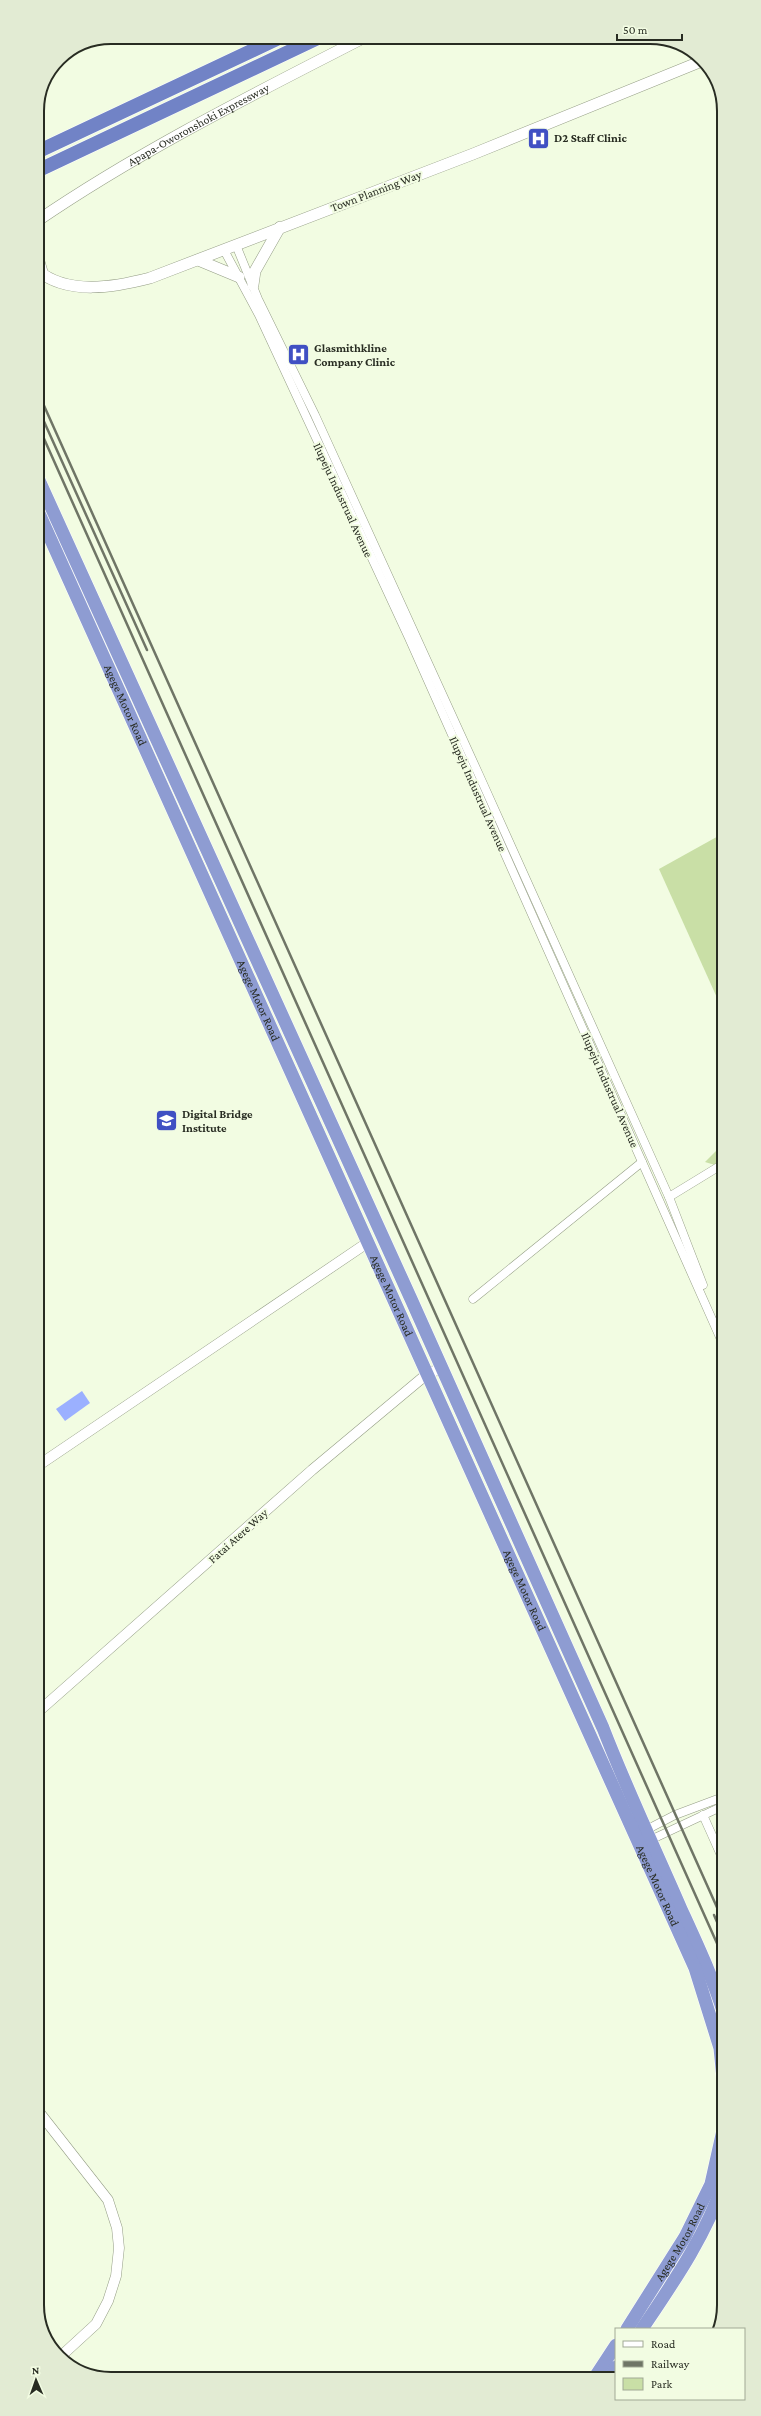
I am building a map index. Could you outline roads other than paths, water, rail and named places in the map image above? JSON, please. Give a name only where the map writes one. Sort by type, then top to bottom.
[{"type":"highway","points":[[44,149],[266,44]]},
{"type":"highway","name":"Apapa-Oworonshoki Expressway","points":[[44,168],[305,44]]},
{"type":"highway","name":"Agege Motor Road","points":[[44,491],[442,1368],[603,1728],[623,1779],[649,1834],[706,1964],[717,1995]]},
{"type":"highway","points":[[44,514],[54,513]]},
{"type":"highway","name":"Agege Motor Road","points":[[44,523],[237,948],[367,1243],[637,1841],[704,1992],[717,2038]]},
{"type":"highway","name":"Agege Motor Road","points":[[628,2328],[685,2237],[711,2184],[717,2157]]},
{"type":"highway","name":"Agege Motor Road","points":[[643,2328],[697,2241],[711,2216],[717,2200]]},
{"type":"highway","points":[[598,2372],[615,2347]]},
{"type":"main road","name":"Apapa-Oworonshoki Expressway","points":[[44,216],[64,202],[215,114],[351,44]]},
{"type":"main road","name":"Town Planning Way","points":[[44,275],[67,284],[89,288],[116,286],[150,278],[280,227],[480,152],[696,63]]},
{"type":"main road","points":[[253,285],[258,264],[280,227]]},
{"type":"main road","points":[[198,260],[239,277]]},
{"type":"street","name":"Ilupeju Industrual Avenue","points":[[236,245],[258,299],[319,422],[669,1197],[717,1317]]},
{"type":"street","name":"Ilupeju Industrual Avenue","points":[[224,250],[262,322],[408,638],[717,1331]]},
{"type":"street","points":[[472,1299],[642,1162]]},
{"type":"street","points":[[669,1197],[717,1170]]},
{"type":"street","points":[[44,1461],[367,1243]]},
{"type":"street","name":"Fatai Atere Way","points":[[44,1707],[312,1470],[427,1374],[442,1368]]},
{"type":"street","points":[[637,1841],[675,1815],[717,1799]]},
{"type":"street","points":[[649,1834],[717,1809]]},
{"type":"street","points":[[703,1815],[717,1846]]},
{"type":"street","points":[[44,2118],[108,2200],[117,2228],[119,2248],[116,2276],[108,2301],[96,2324],[65,2353]]},
{"type":"water","points":[[82,1391],[90,1403],[65,1421],[56,1409]]},
{"type":"railway","points":[[44,406],[717,1907]]},
{"type":"railway","points":[[44,422],[147,650]]},
{"type":"railway","points":[[44,439],[717,1943]]},
{"type":"railway","points":[[714,1915],[717,1922]]},
{"type":"place","name":"D2 Staff Clinic","points":[[538,138]]},
{"type":"place","name":"Glasmithkline Company Clinic","points":[[298,355]]},
{"type":"place","name":"Digital Bridge Institute","points":[[166,1121]]}]
